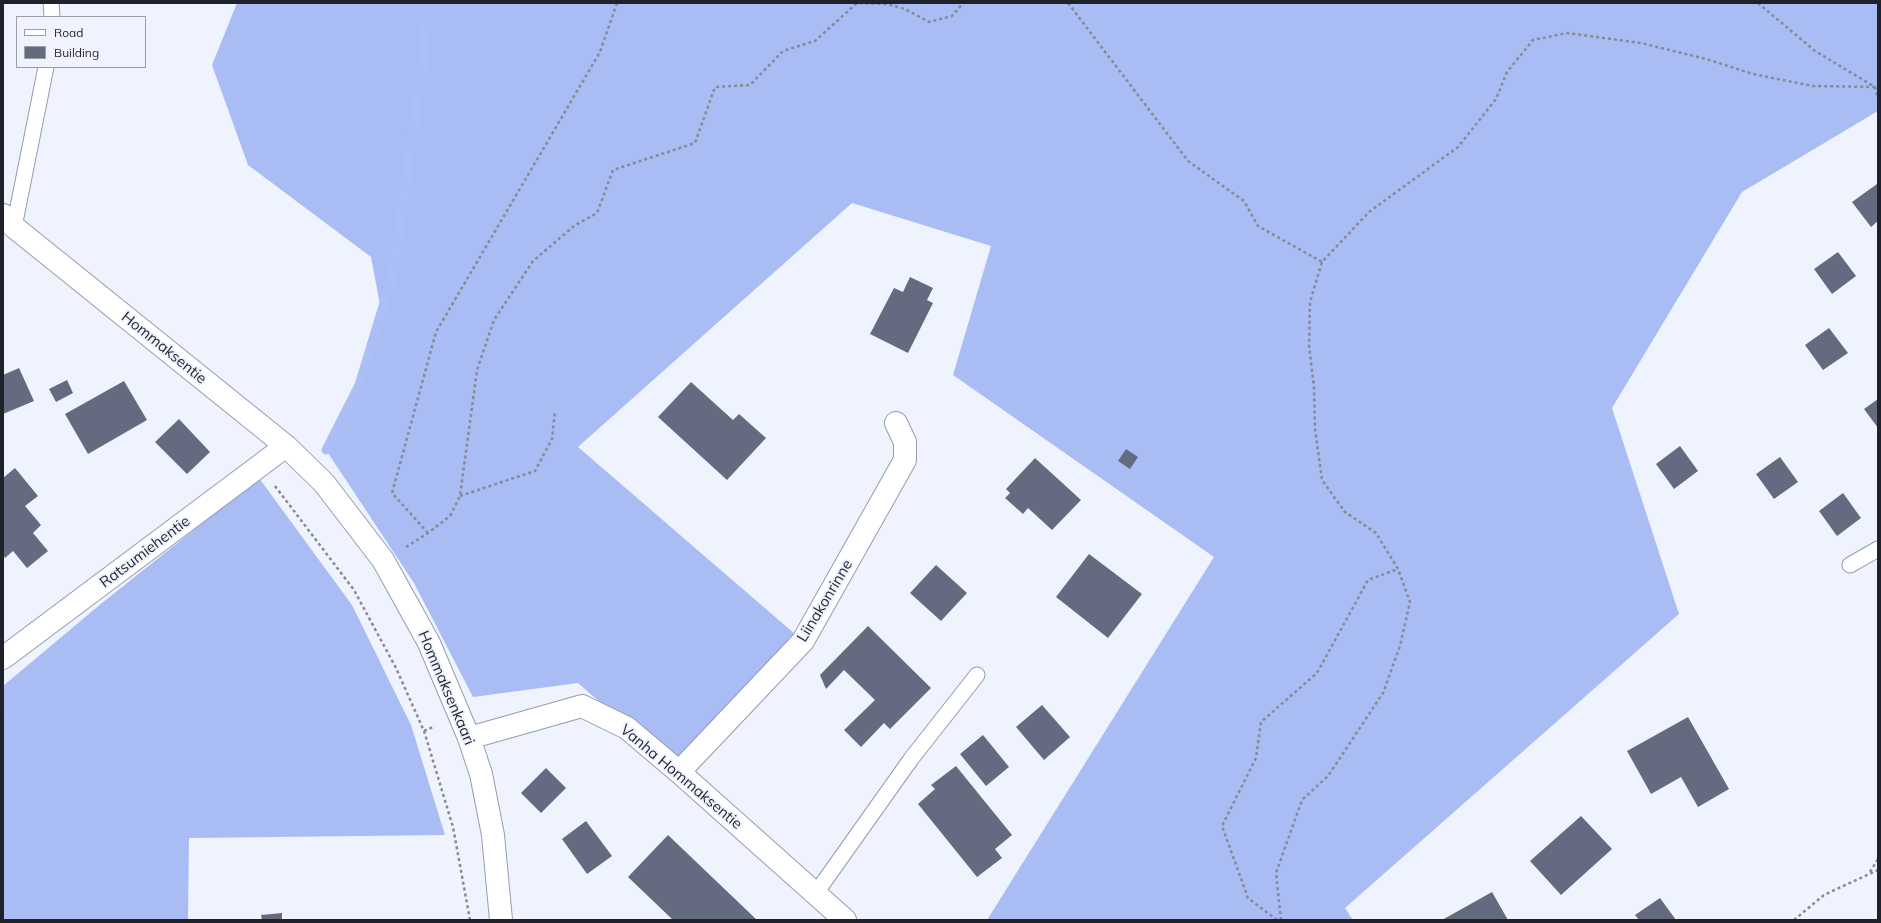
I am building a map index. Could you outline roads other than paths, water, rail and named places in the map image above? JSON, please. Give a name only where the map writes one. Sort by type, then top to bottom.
[{"type":"street","name":"Hommaksentie","points":[[8,221],[286,446],[324,483]]},
{"type":"street","name":"Liinakonrinne","points":[[679,772],[803,641],[905,460],[904,442],[896,423]]},
{"type":"street","name":"Ratsumiehentie","points":[[3,658],[286,446]]},
{"type":"street","name":"Hommaksenkaari","points":[[324,483],[383,560],[429,643],[469,738],[481,774],[493,835],[501,920]]},
{"type":"street","name":"Vanha Hommaksentie","points":[[469,738],[582,706],[627,728],[679,772],[845,920]]},
{"type":"lane","points":[[51,3],[52,16]]},
{"type":"lane","points":[[8,221],[46,68]]},
{"type":"lane","points":[[1850,565],[1878,549]]},
{"type":"lane","points":[[816,893],[911,759],[977,675]]},
{"type":"waterway","points":[[326,450],[359,385],[393,273],[425,46],[427,3]]},
{"type":"waterway","points":[[3,719],[261,506]]}]
